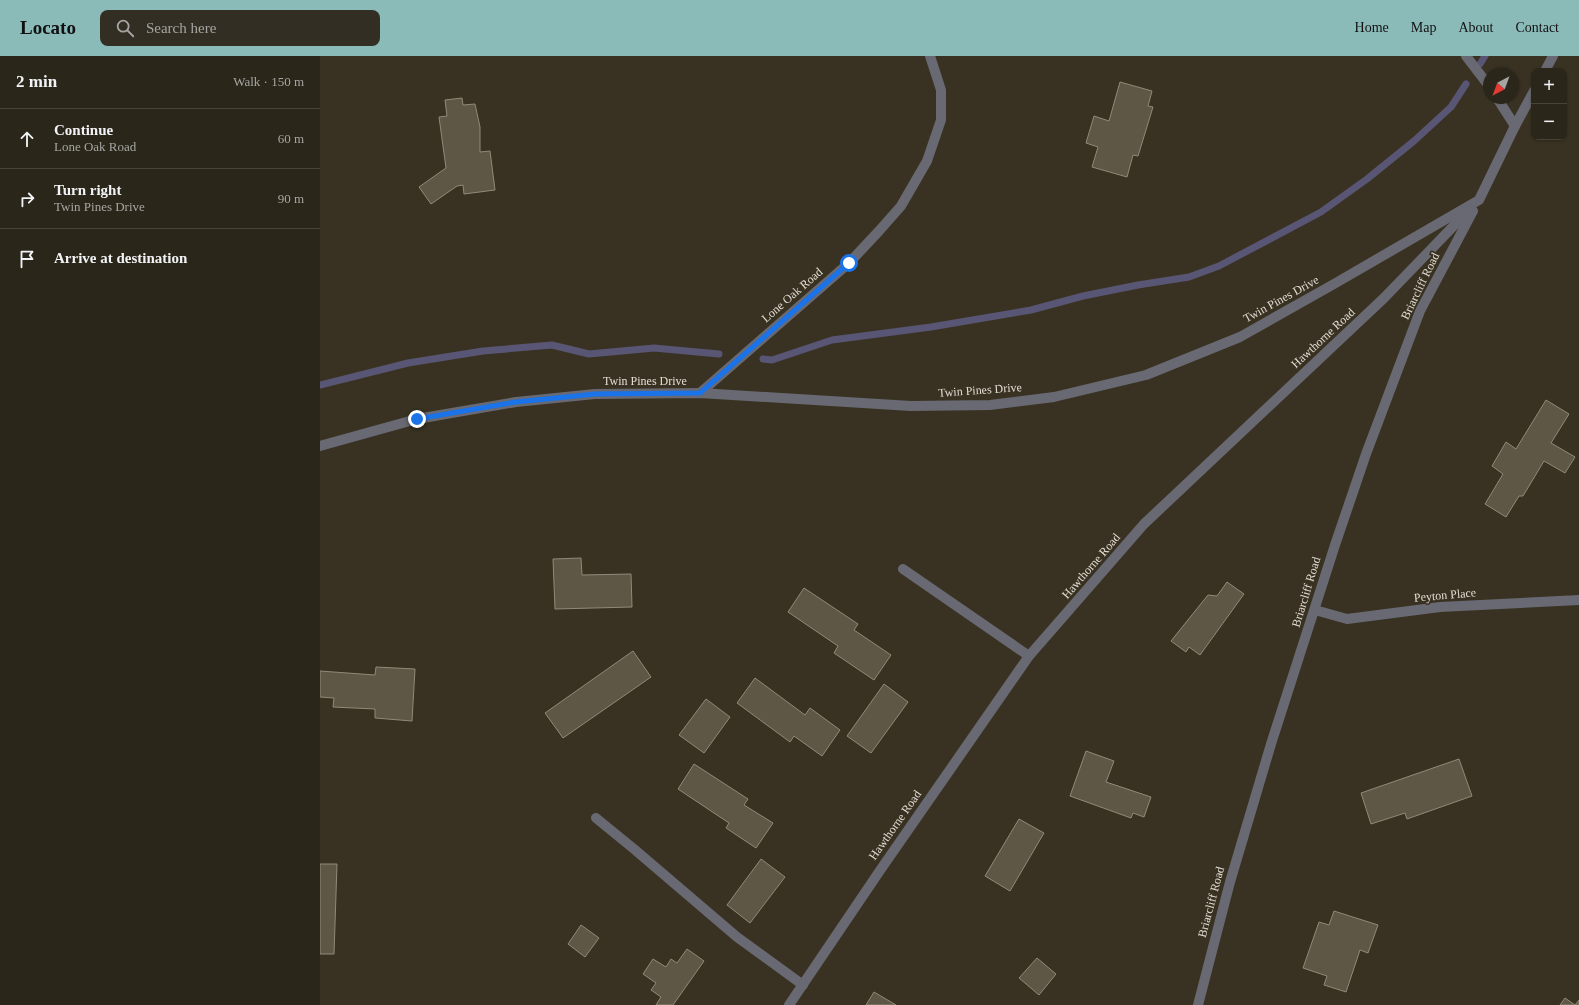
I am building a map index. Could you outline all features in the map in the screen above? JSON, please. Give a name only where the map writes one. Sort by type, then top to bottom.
[{"type":"street","name":"Lone Oak Road","points":[[700,393],[849,263],[880,231],[901,206],[927,161],[941,120],[941,90],[930,56]]},
{"type":"street","points":[[1466,56],[1483,78]]},
{"type":"street","points":[[1547,68],[1554,56]]},
{"type":"street","points":[[1479,200],[1531,97]]},
{"type":"street","points":[[1501,104],[1515,126]]},
{"type":"street","name":"Twin Pines Drive","points":[[320,446],[417,419],[516,402],[595,394],[700,393],[911,406],[990,405],[1054,397],[1146,375],[1240,337],[1479,200]]},
{"type":"street","name":"Briarcliff Road","points":[[1198,1005],[1230,882],[1271,744],[1366,454],[1420,311],[1479,200]]},
{"type":"street","name":"Hawthorne Road","points":[[789,1005],[880,869],[1029,656],[1144,524],[1384,298],[1479,200]]},
{"type":"street","points":[[902,570],[1029,656]]},
{"type":"street","name":"Peyton Place","points":[[1315,610],[1347,619],[1440,607],[1579,600]]},
{"type":"street","points":[[596,818],[737,938],[803,985]]},
{"type":"building","points":[[1120,82],[1152,91],[1148,106],[1153,107],[1138,156],[1133,155],[1127,177],[1092,167],[1098,147],[1086,143],[1094,116],[1109,121]]},
{"type":"building","points":[[462,98],[463,105],[475,104],[480,127],[480,152],[490,151],[495,190],[464,194],[463,185],[457,186],[431,204],[419,187],[446,168],[439,117],[447,116],[445,100]]},
{"type":"building","points":[[1546,400],[1569,414],[1551,443],[1575,457],[1565,473],[1544,461],[1523,496],[1519,496],[1506,517],[1485,504],[1503,474],[1492,466],[1506,442],[1516,449]]},
{"type":"building","points":[[581,558],[582,575],[631,574],[632,607],[555,609],[553,559]]},
{"type":"building","points":[[1227,582],[1244,594],[1200,655],[1189,647],[1186,652],[1171,641],[1208,595],[1217,596]]},
{"type":"building","points":[[804,588],[858,624],[854,630],[891,655],[874,680],[834,653],[838,646],[788,612]]},
{"type":"building","points":[[633,651],[651,677],[563,738],[545,713]]},
{"type":"building","points":[[376,667],[415,669],[412,721],[375,718],[375,709],[333,707],[334,698],[320,697],[320,671],[375,675]]},
{"type":"building","points":[[755,678],[805,715],[810,708],[840,730],[822,756],[794,736],[790,742],[737,703]]},
{"type":"building","points":[[884,684],[908,702],[871,753],[847,736]]},
{"type":"building","points":[[706,699],[730,717],[704,753],[679,735]]},
{"type":"building","points":[[1086,751],[1114,761],[1106,782],[1151,797],[1144,817],[1133,813],[1131,818],[1070,796]]},
{"type":"building","points":[[1459,759],[1472,796],[1407,819],[1405,813],[1371,824],[1361,793]]},
{"type":"building","points":[[694,764],[748,799],[744,805],[773,823],[756,848],[726,828],[729,823],[678,789]]},
{"type":"building","points":[[1019,819],[1044,833],[1010,891],[985,876]]},
{"type":"building","points":[[761,859],[785,877],[750,923],[727,905]]},
{"type":"building","points":[[320,864],[337,864],[334,954],[320,954]]},
{"type":"building","points":[[1334,911],[1378,925],[1368,953],[1360,950],[1346,992],[1324,985],[1327,976],[1303,968],[1319,922],[1329,925]]},
{"type":"building","points":[[581,925],[599,938],[585,957],[568,944]]},
{"type":"building","points":[[687,949],[704,961],[673,1005],[656,1005],[661,997],[651,990],[656,983],[643,974],[653,959],[666,967],[671,959],[677,963]]},
{"type":"building","points":[[1037,958],[1056,974],[1039,995],[1019,978]]},
{"type":"building","points":[[874,992],[896,1005],[866,1005]]},
{"type":"building","points":[[1565,998],[1575,1005],[1560,1005]]},
{"type":"waterway","points":[[1480,64],[1485,56]]},
{"type":"waterway","points":[[763,359],[772,360],[832,340],[931,327],[1031,310],[1083,296],[1189,277],[1219,266],[1321,212],[1367,179],[1414,141],[1451,107],[1466,84]]},
{"type":"waterway","points":[[320,385],[408,363],[483,351],[552,345],[589,354],[654,348],[719,354]]},
{"type":"route","points":[[417,419],[516,402],[595,394],[700,393],[849,263]]}]
